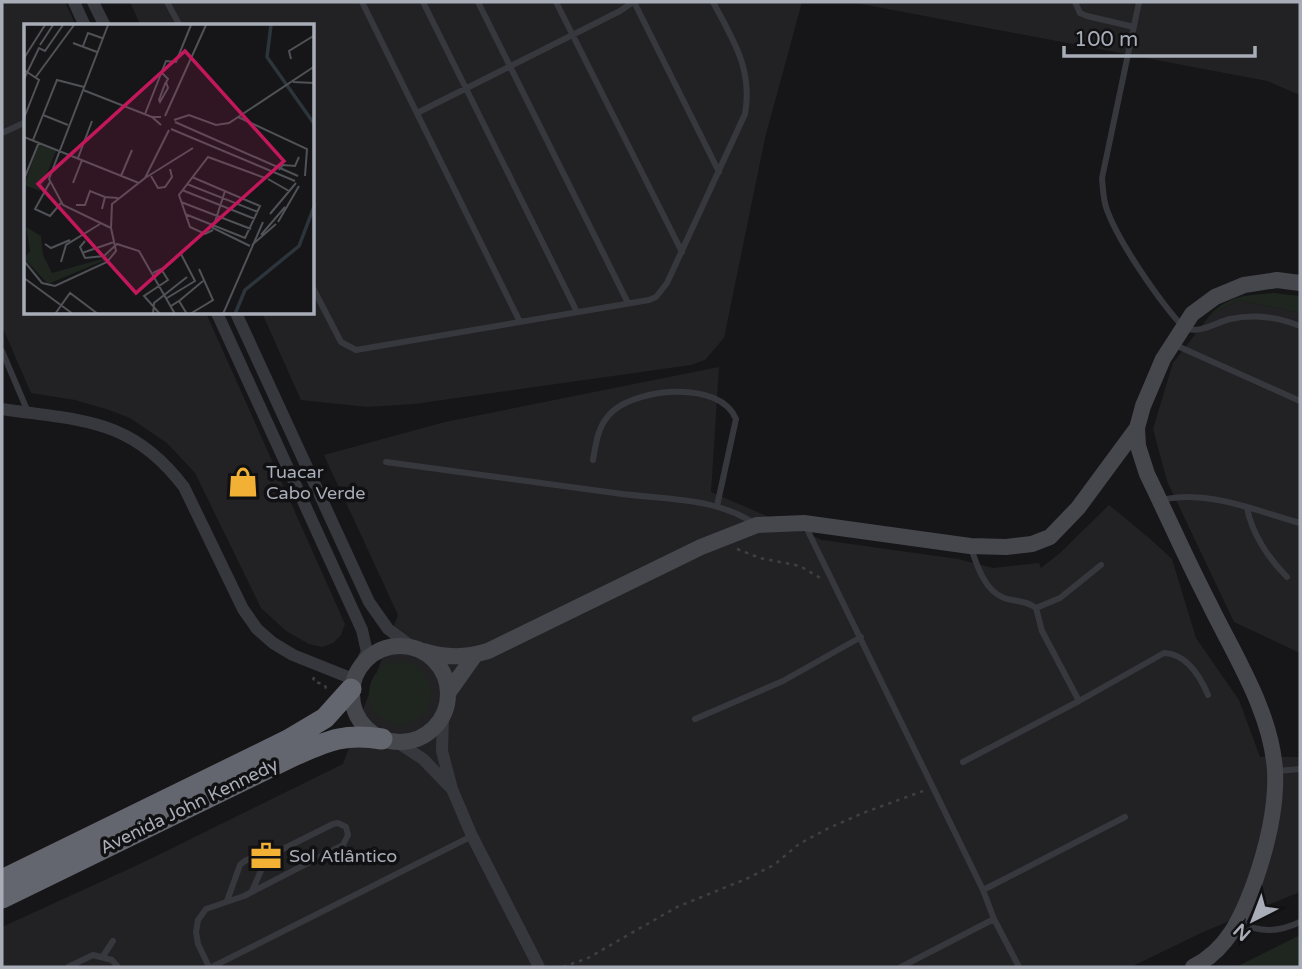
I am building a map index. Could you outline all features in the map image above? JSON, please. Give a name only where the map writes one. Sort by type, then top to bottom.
[{"type":"highway","name":"Avenida John Kennedy","points":[[2,880],[288,740],[325,718],[354,678]]},
{"type":"highway","name":"Avenida John Kennedy","points":[[2,898],[293,755],[349,736],[389,741]]},
{"type":"street","points":[[74,2],[84,24]]},
{"type":"street","points":[[93,2],[103,24]]},
{"type":"street","points":[[354,678],[369,656],[396,645],[449,657],[488,651],[701,547],[757,525],[804,523],[970,546],[1006,547],[1032,544],[1050,537],[1078,508],[1137,428],[1143,406],[1171,343],[1204,303],[1227,291],[1268,281],[1300,283]]},
{"type":"street","points":[[218,315],[362,630],[367,652],[354,678],[352,704],[358,719],[368,731],[423,759],[452,789]]},
{"type":"street","points":[[237,315],[369,602],[388,629],[441,669],[449,693]]},
{"type":"street","points":[[2,410],[102,424],[123,433],[156,456],[184,486],[243,610],[257,629],[293,655],[354,678]]},
{"type":"street","points":[[1137,428],[1142,460],[1262,713],[1275,771],[1273,808],[1257,875],[1238,923],[1214,954],[1193,967]]},
{"type":"street","points":[[475,655],[449,693],[443,717],[442,751],[452,789],[472,836],[539,967]]},
{"type":"street","points":[[389,741],[411,741],[424,736],[435,728],[443,717]]},
{"type":"lane","points":[[167,2],[179,24]]},
{"type":"lane","points":[[362,2],[520,322]]},
{"type":"lane","points":[[423,2],[577,312]]},
{"type":"lane","points":[[478,2],[628,303]]},
{"type":"lane","points":[[556,2],[682,252]]},
{"type":"lane","points":[[417,113],[634,2],[720,172]]},
{"type":"lane","points":[[315,292],[341,342],[356,350],[656,296],[667,283],[743,124],[748,85],[739,54],[713,2]]},
{"type":"lane","points":[[1075,2],[1080,13],[1087,16],[1134,27]]},
{"type":"lane","points":[[1139,2],[1102,178],[1106,208],[1153,288],[1182,327],[1197,331],[1222,321],[1245,317],[1282,320],[1300,326]]},
{"type":"lane","points":[[2,133],[24,123]]},
{"type":"lane","points":[[1171,343],[1300,401]]},
{"type":"lane","points":[[2,351],[29,413]]},
{"type":"lane","points":[[593,460],[600,427],[614,409],[632,400],[683,390],[698,392],[726,405],[736,419],[718,506]]},
{"type":"lane","points":[[386,462],[718,506],[739,513],[757,525]]},
{"type":"lane","points":[[1160,500],[1194,496],[1300,523]]},
{"type":"lane","points":[[1247,508],[1254,529],[1269,556],[1287,577]]},
{"type":"lane","points":[[804,523],[1019,967]]},
{"type":"lane","points":[[970,546],[978,567],[994,592],[1036,608],[1042,631],[1079,701]]},
{"type":"lane","points":[[1036,608],[1060,598],[1101,565]]},
{"type":"lane","points":[[695,719],[783,681],[861,638]]},
{"type":"lane","points":[[962,762],[1164,653],[1178,656],[1191,666],[1209,695]]},
{"type":"lane","points":[[1275,771],[1300,769]]},
{"type":"lane","points":[[982,890],[1125,817]]},
{"type":"lane","points":[[227,901],[240,865],[244,861],[267,857],[333,824],[342,825],[348,831],[348,839],[343,845],[252,892],[206,909],[196,926],[196,938],[211,967],[472,836]]},
{"type":"lane","points":[[252,892],[267,857]]},
{"type":"lane","points":[[901,967],[994,919]]},
{"type":"lane","points":[[1238,923],[1251,929],[1270,931],[1300,922]]},
{"type":"lane","points":[[103,956],[113,941]]},
{"type":"lane","points":[[68,967],[93,955],[103,956],[118,967]]},
{"type":"path","points":[[730,547],[760,558],[800,566],[837,588]]},
{"type":"path","points":[[564,967],[588,958],[677,907],[774,865],[799,844],[829,828],[933,786]]},
{"type":"shaded area","points":[[2,2],[65,2],[75,24],[24,24],[24,315],[207,315],[345,624],[341,635],[333,643],[322,647],[309,644],[286,631],[261,608],[195,473],[167,443],[130,418],[75,400],[31,393],[2,326]]},
{"type":"shaded area","points":[[130,2],[802,2],[765,138],[724,338],[705,360],[691,365],[414,404],[367,407],[301,400],[263,315],[315,315],[315,24],[140,24]]},
{"type":"shaded area","points":[[851,2],[1300,2],[1300,95],[1267,81]]},
{"type":"shaded area","points":[[1274,293],[1300,296],[1300,313],[1239,300],[1210,315],[1232,300]]},
{"type":"shaded area","points":[[1239,300],[1300,313],[1300,653],[1234,622],[1167,481],[1153,429],[1173,363],[1210,315]]},
{"type":"shaded area","points":[[719,367],[711,492],[822,540],[958,559],[993,568],[1039,563],[1041,568],[1109,505],[1148,537],[1172,559],[1196,638],[1239,700],[1260,757],[1300,757],[1300,892],[1203,932],[1131,967],[2,967],[2,927],[144,862],[343,764],[398,615],[324,455],[445,422]]},
{"type":"shaded area","points":[[394,662],[406,662],[422,671],[429,681],[429,705],[422,715],[406,724],[394,724],[383,719],[374,710],[369,699],[369,687],[374,676],[383,667]]},
{"type":"shaded area","points":[[1300,935],[1300,967],[1236,967]]},
{"type":"place","name":"Tuacar Cabo Verde","points":[[243,482]]},
{"type":"place","name":"Sol Atlântico","points":[[266,856]]}]
